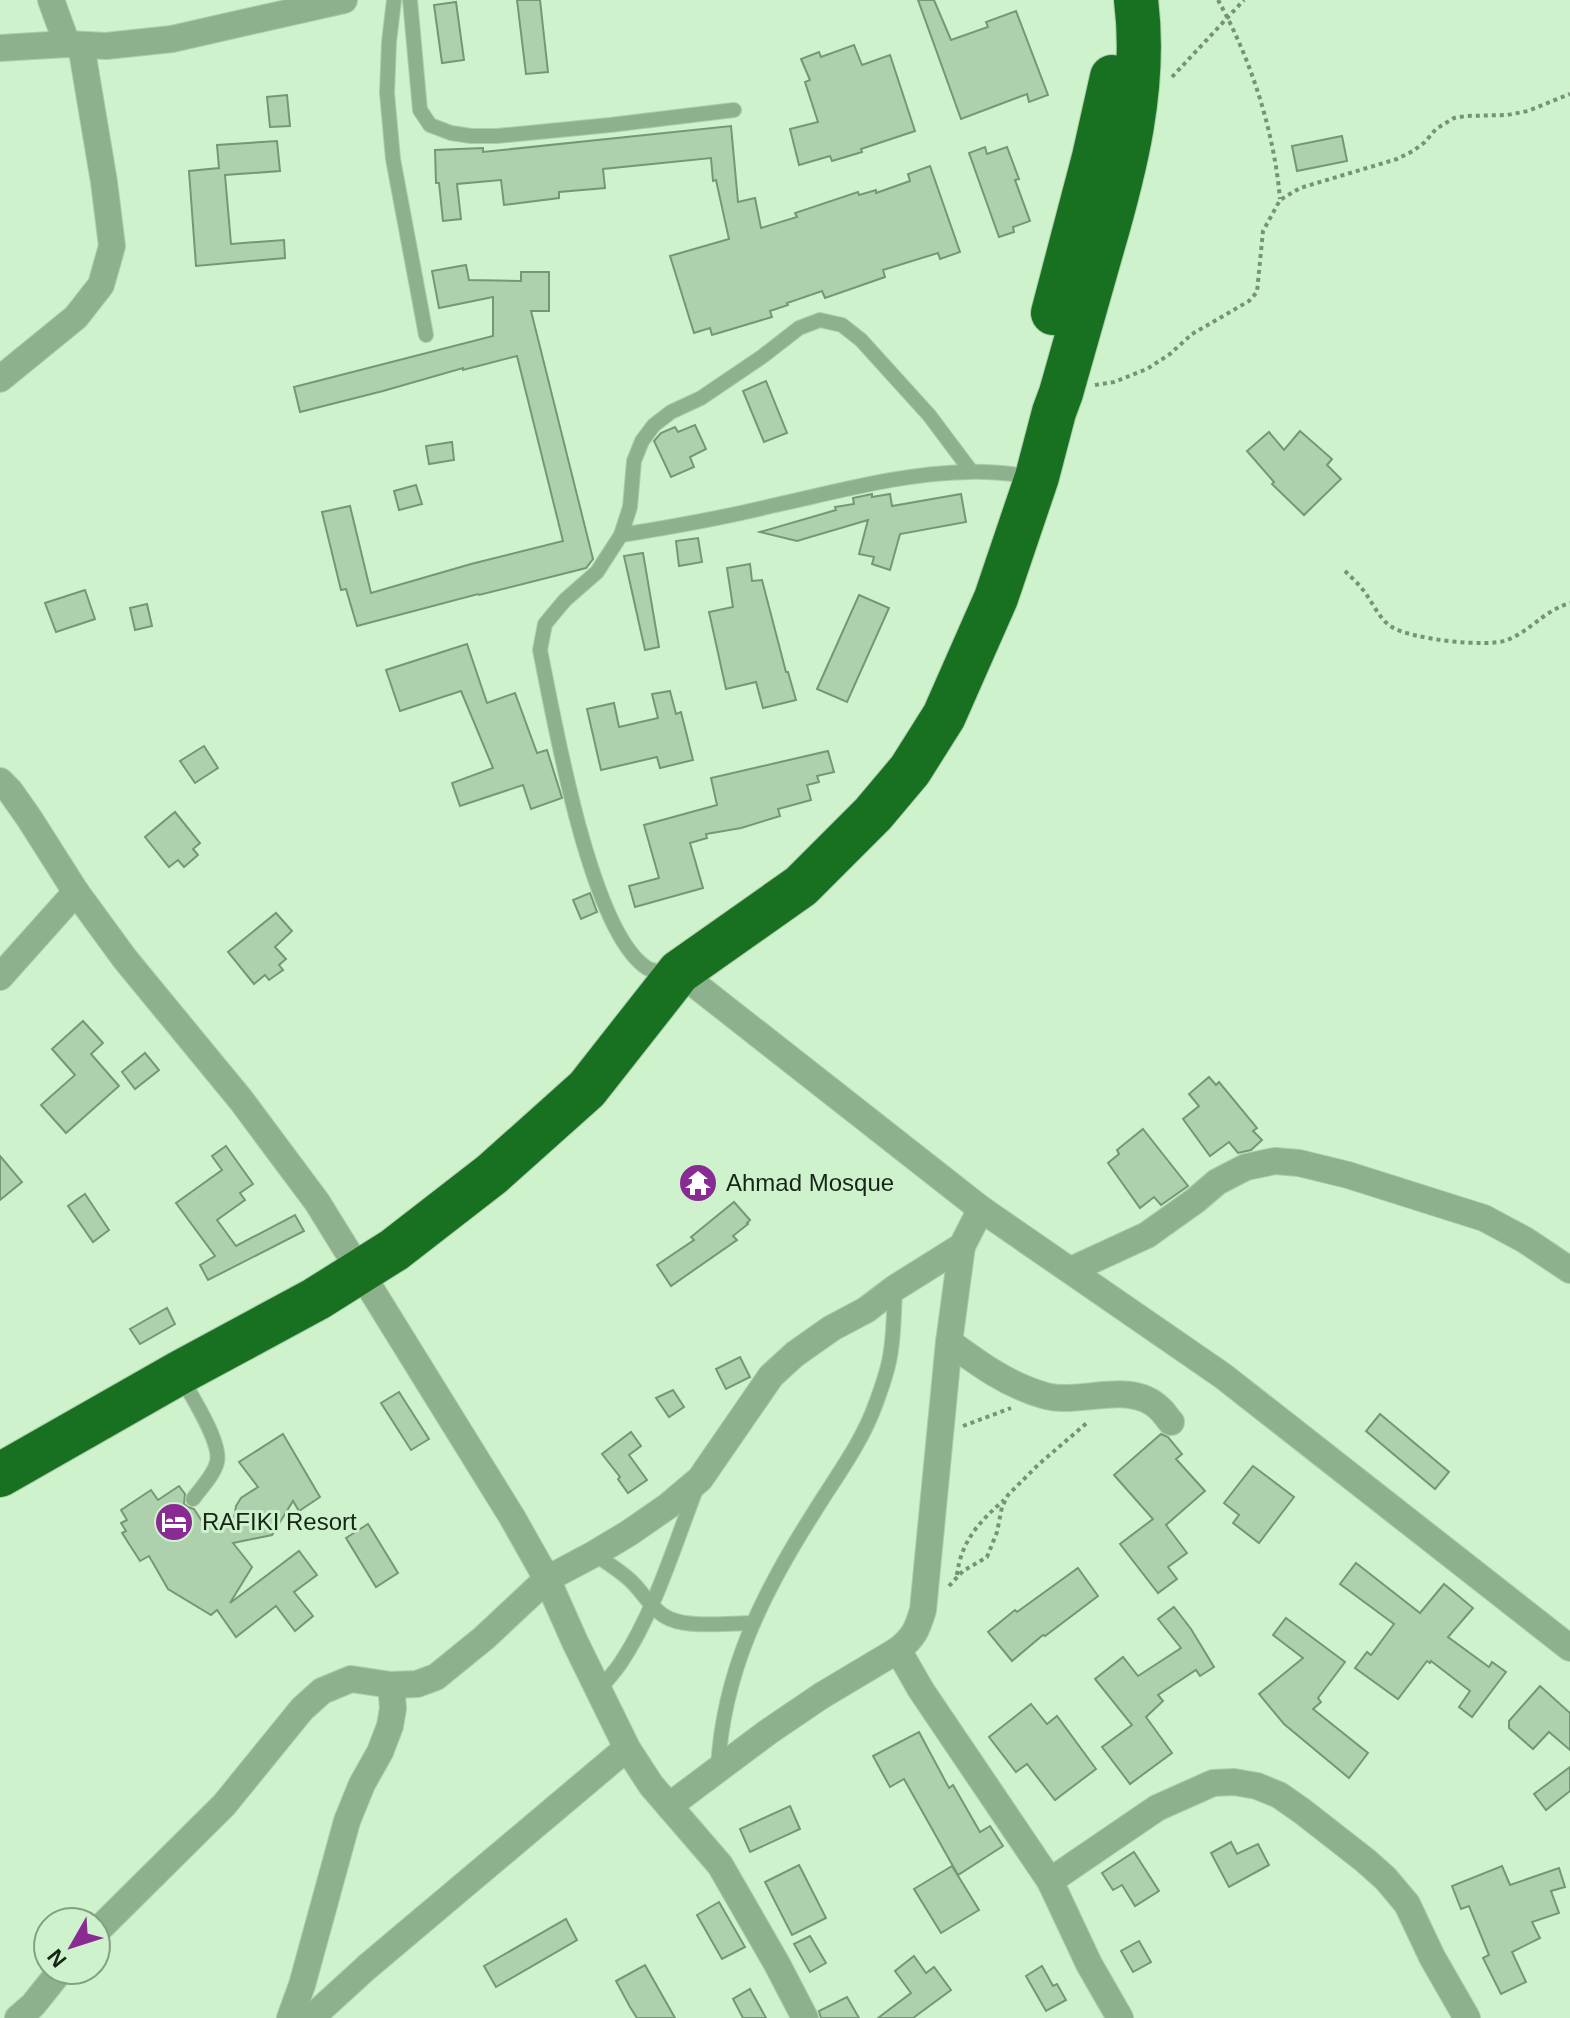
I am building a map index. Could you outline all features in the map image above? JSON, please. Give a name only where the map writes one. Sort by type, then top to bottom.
[{"type":"highway","points":[[1037,477],[1033,419],[1038,383],[1117,51],[1109,0]]},
{"type":"highway","points":[[0,1475],[316,1299],[394,1250],[449,1208],[587,1089],[679,972],[801,886],[873,814],[910,770],[944,716],[996,598],[1037,477],[1124,173],[1135,111],[1139,61],[1136,0]]},
{"type":"street","points":[[0,379],[76,317],[101,285],[112,246],[104,182],[74,44],[51,0]]},
{"type":"street","points":[[0,48],[74,44],[106,46],[172,39],[344,0]]},
{"type":"street","points":[[0,781],[29,818],[76,892],[125,959],[251,1113],[317,1202],[512,1517],[547,1579],[627,1748],[651,1785],[720,1865],[805,2018]]},
{"type":"street","points":[[0,977],[76,892]]},
{"type":"street","points":[[679,972],[981,1209],[1223,1376],[1570,1648]]},
{"type":"street","points":[[1071,1270],[1147,1235],[1217,1182],[1246,1167],[1275,1161],[1299,1163],[1348,1175],[1484,1218],[1570,1270]]},
{"type":"street","points":[[669,1806],[821,1696],[898,1650],[917,1630],[923,1610],[949,1342],[962,1246],[981,1209]]},
{"type":"street","points":[[112,1916],[224,1805],[302,1709],[322,1691],[351,1679],[391,1685],[417,1684],[436,1677],[484,1638],[547,1579],[594,1554],[668,1506],[700,1479],[771,1376],[807,1345],[962,1246]]},
{"type":"street","points":[[949,1342],[1007,1381],[1038,1393],[1064,1398],[1140,1396],[1160,1408],[1171,1422]]},
{"type":"street","points":[[898,1650],[921,1690],[1050,1881],[1089,1964],[1120,2018]]},
{"type":"street","points":[[290,2018],[347,1821],[390,1726],[393,1708],[391,1685]]},
{"type":"street","points":[[311,2018],[627,1748]]},
{"type":"street","points":[[1050,1881],[1157,1808],[1213,1783],[1234,1782],[1257,1786],[1279,1795],[1302,1811],[1386,1879],[1407,1904],[1432,1957],[1467,2018]]},
{"type":"street","points":[[18,2018],[48,1986]]},
{"type":"lane","points":[[394,0],[387,93],[393,159],[426,335]]},
{"type":"lane","points":[[410,0],[420,110],[430,125],[451,133],[497,136],[734,110]]},
{"type":"lane","points":[[679,972],[649,970],[617,932],[606,908],[577,819],[540,650],[545,624],[565,600],[597,572],[621,535],[630,507],[634,461],[642,441],[654,425],[671,412],[701,398],[799,328],[820,320],[842,325],[861,340],[929,415],[971,471]]},
{"type":"lane","points":[[621,535],[927,474],[971,471],[1037,477]]},
{"type":"lane","points":[[718,1769],[725,1706],[752,1623],[811,1516],[852,1453],[876,1406],[891,1353],[895,1288]]},
{"type":"lane","points":[[179,1373],[217,1446],[217,1462],[193,1499]]},
{"type":"lane","points":[[598,1691],[621,1662],[651,1605],[700,1479]]},
{"type":"lane","points":[[594,1554],[632,1582],[651,1605],[678,1622],[752,1623]]},
{"type":"path","points":[[1218,0],[1228,17],[1256,88],[1269,130],[1280,200]]},
{"type":"path","points":[[1163,86],[1244,0]]},
{"type":"path","points":[[1061,393],[1114,382],[1147,369],[1192,334],[1249,301],[1257,292],[1263,231],[1280,200],[1300,188],[1397,159],[1413,151],[1436,129],[1454,118],[1528,111],[1570,94]]},
{"type":"path","points":[[1345,571],[1393,628],[1435,639],[1486,644],[1508,640],[1557,607],[1570,603]]},
{"type":"path","points":[[940,1431],[974,1423],[1038,1393]]},
{"type":"path","points":[[917,1630],[956,1577],[959,1560],[972,1532],[983,1518],[1092,1419],[1111,1395]]},
{"type":"path","points":[[956,1577],[987,1557],[1008,1495]]},
{"type":"building","points":[[517,0],[540,0],[548,72],[526,74]]},
{"type":"building","points":[[918,0],[934,0],[951,40],[988,27],[986,22],[1016,11],[1048,95],[1029,102],[1027,94],[961,119]]},
{"type":"building","points":[[456,2],[464,60],[442,63],[434,5]]},
{"type":"building","points":[[854,45],[862,65],[890,55],[915,131],[832,161],[830,156],[799,165],[790,129],[818,122],[805,82],[810,80],[801,59],[819,52],[821,57]]},
{"type":"building","points":[[287,95],[290,126],[270,127],[267,97]]},
{"type":"building","points":[[731,126],[738,202],[755,198],[761,228],[858,192],[859,195],[876,190],[876,193],[910,181],[908,174],[930,166],[960,252],[940,259],[938,253],[883,270],[885,277],[825,298],[822,291],[770,311],[772,317],[712,335],[710,328],[694,333],[670,256],[729,239],[716,180],[713,181],[711,158],[603,169],[605,188],[559,192],[559,198],[504,205],[501,180],[457,184],[461,219],[443,221],[439,183],[436,183],[435,150],[483,148],[483,152]]},
{"type":"building","points":[[1342,136],[1347,161],[1297,171],[1292,146]]},
{"type":"building","points":[[277,141],[280,171],[225,175],[231,244],[284,240],[285,258],[196,266],[189,171],[219,168],[217,145]]},
{"type":"building","points":[[985,147],[987,154],[1007,147],[1030,221],[1013,227],[1014,232],[999,237],[969,153]]},
{"type":"building","points":[[466,265],[469,280],[521,281],[521,272],[549,272],[549,311],[531,311],[593,559],[586,568],[357,626],[346,589],[341,590],[322,512],[350,506],[371,593],[563,541],[517,356],[300,412],[294,387],[493,336],[493,297],[439,308],[432,271]]},
{"type":"building","points":[[766,381],[787,433],[764,442],[743,391]]},
{"type":"building","points":[[695,425],[706,449],[690,457],[694,467],[671,477],[654,441],[661,433],[675,427],[678,432]]},
{"type":"building","points":[[1300,431],[1332,459],[1327,465],[1341,479],[1304,515],[1272,484],[1274,482],[1247,451],[1269,432],[1284,450]]},
{"type":"building","points":[[452,442],[454,460],[429,464],[426,446]]},
{"type":"building","points":[[416,485],[422,504],[399,510],[394,491]]},
{"type":"building","points":[[872,494],[872,497],[890,494],[892,506],[961,494],[966,522],[900,534],[890,570],[872,564],[874,557],[859,554],[868,520],[797,541],[760,532],[836,510],[835,507],[854,504],[853,498]]},
{"type":"building","points":[[698,538],[702,562],[679,566],[676,541]]},
{"type":"building","points":[[643,553],[659,647],[645,650],[624,556]]},
{"type":"building","points":[[750,564],[752,581],[762,580],[796,700],[763,708],[756,682],[726,689],[709,612],[733,607],[727,568]]},
{"type":"building","points":[[85,590],[95,619],[56,632],[45,603]]},
{"type":"building","points":[[859,595],[889,608],[847,702],[817,689]]},
{"type":"building","points":[[147,604],[152,626],[135,630],[130,608]]},
{"type":"building","points":[[467,644],[487,703],[515,693],[537,753],[547,750],[562,798],[531,809],[523,785],[460,806],[452,783],[493,768],[461,691],[400,711],[386,670]]},
{"type":"building","points":[[670,691],[676,714],[681,712],[693,760],[660,768],[657,757],[601,770],[587,709],[614,703],[619,727],[658,718],[652,694]]},
{"type":"building","points":[[204,746],[218,768],[195,783],[180,761]]},
{"type":"building","points":[[828,751],[834,772],[817,776],[819,782],[807,785],[811,800],[778,809],[780,816],[741,828],[706,834],[707,838],[690,843],[703,888],[635,907],[629,886],[659,878],[644,825],[717,805],[711,778]]},
{"type":"building","points":[[175,812],[200,843],[193,849],[198,855],[184,867],[178,860],[169,867],[145,837]]},
{"type":"building","points":[[590,893],[597,912],[581,919],[573,900]]},
{"type":"building","points":[[276,913],[292,931],[275,947],[286,959],[279,965],[283,970],[269,980],[265,975],[254,984],[228,952]]},
{"type":"building","points":[[83,1021],[103,1043],[91,1054],[119,1086],[66,1133],[41,1105],[75,1075],[52,1049]]},
{"type":"building","points":[[145,1053],[159,1070],[135,1089],[122,1072]]},
{"type":"building","points":[[1209,1077],[1216,1085],[1219,1082],[1257,1128],[1253,1131],[1262,1140],[1251,1150],[1238,1153],[1229,1142],[1210,1156],[1183,1119],[1199,1106],[1189,1094]]},
{"type":"building","points":[[1143,1129],[1188,1186],[1161,1205],[1154,1197],[1140,1208],[1108,1163],[1119,1154],[1117,1150]]},
{"type":"building","points":[[226,1146],[253,1184],[240,1193],[245,1200],[217,1220],[236,1246],[295,1215],[304,1231],[208,1280],[200,1265],[215,1256],[176,1203],[222,1170],[212,1156]]},
{"type":"building","points":[[0,1156],[22,1182],[0,1200]]},
{"type":"building","points":[[85,1194],[109,1230],[93,1242],[68,1206]]},
{"type":"building","points":[[734,1202],[750,1220],[733,1236],[737,1240],[671,1286],[657,1265],[694,1240],[691,1237]]},
{"type":"building","points":[[167,1308],[175,1324],[140,1344],[130,1329]]},
{"type":"building","points":[[740,1357],[750,1377],[726,1389],[716,1369]]},
{"type":"building","points":[[673,1390],[684,1407],[669,1417],[656,1398]]},
{"type":"building","points":[[399,1392],[429,1439],[411,1450],[381,1403]]},
{"type":"building","points":[[1380,1414],[1449,1472],[1435,1489],[1366,1431]]},
{"type":"building","points":[[631,1432],[641,1446],[629,1455],[647,1480],[628,1493],[602,1454]]},
{"type":"building","points":[[283,1434],[320,1497],[299,1511],[293,1501],[272,1535],[233,1543],[252,1567],[230,1603],[299,1551],[317,1575],[294,1592],[313,1616],[295,1631],[276,1606],[236,1637],[217,1610],[211,1615],[168,1589],[149,1556],[140,1561],[122,1533],[126,1531],[121,1523],[127,1520],[121,1510],[151,1490],[158,1500],[179,1486],[185,1494],[184,1504],[194,1509],[205,1526],[233,1524],[236,1506],[241,1498],[258,1487],[239,1462]]},
{"type":"building","points":[[1161,1434],[1168,1437],[1182,1454],[1176,1459],[1205,1491],[1166,1525],[1187,1553],[1168,1567],[1177,1579],[1158,1593],[1120,1544],[1153,1519],[1114,1475]]},
{"type":"building","points":[[1253,1466],[1294,1497],[1259,1543],[1233,1523],[1239,1515],[1224,1503]]},
{"type":"building","points":[[368,1524],[398,1573],[376,1587],[346,1538]]},
{"type":"building","points":[[1356,1563],[1420,1613],[1444,1584],[1473,1608],[1448,1637],[1489,1667],[1492,1662],[1506,1672],[1472,1717],[1459,1707],[1470,1691],[1431,1661],[1427,1661],[1398,1699],[1355,1668],[1367,1652],[1371,1655],[1394,1624],[1340,1584]]},
{"type":"building","points":[[1078,1568],[1098,1596],[1012,1661],[988,1632]]},
{"type":"building","points":[[1174,1607],[1214,1667],[1200,1676],[1196,1670],[1158,1695],[1163,1701],[1146,1717],[1172,1753],[1130,1784],[1102,1747],[1132,1725],[1095,1679],[1123,1657],[1138,1676],[1181,1648],[1158,1619]]},
{"type":"building","points":[[1286,1618],[1345,1662],[1318,1698],[1321,1702],[1313,1709],[1368,1753],[1349,1778],[1284,1724],[1259,1694],[1303,1658],[1273,1635]]},
{"type":"building","points":[[1540,1686],[1570,1713],[1570,1750],[1549,1732],[1533,1749],[1509,1728],[1509,1721]]},
{"type":"building","points":[[1031,1704],[1047,1724],[1057,1716],[1096,1769],[1055,1800],[1027,1764],[1016,1772],[989,1737]]},
{"type":"building","points":[[919,1732],[949,1788],[953,1785],[980,1832],[990,1826],[1003,1846],[958,1875],[904,1779],[890,1787],[873,1756]]},
{"type":"building","points":[[1570,1767],[1570,1791],[1546,1810],[1534,1794]]},
{"type":"building","points":[[790,1806],[800,1829],[750,1852],[740,1829]]},
{"type":"building","points":[[1231,1842],[1237,1854],[1258,1844],[1269,1865],[1229,1887],[1211,1853]]},
{"type":"building","points":[[1134,1852],[1159,1891],[1135,1906],[1122,1885],[1113,1890],[1102,1873]]},
{"type":"building","points":[[799,1865],[826,1918],[792,1935],[765,1882]]},
{"type":"building","points":[[952,1866],[979,1910],[941,1933],[914,1889]]},
{"type":"building","points":[[1502,1866],[1510,1885],[1559,1868],[1565,1887],[1551,1891],[1559,1913],[1532,1922],[1540,1938],[1512,1952],[1526,1982],[1501,1994],[1483,1958],[1489,1955],[1469,1906],[1461,1909],[1452,1886]]},
{"type":"building","points":[[719,1902],[745,1947],[722,1959],[697,1915]]},
{"type":"building","points":[[566,1919],[577,1940],[496,1987],[484,1966]]},
{"type":"building","points":[[810,1936],[826,1963],[810,1972],[794,1944]]},
{"type":"building","points":[[1139,1941],[1151,1962],[1133,1972],[1121,1951]]},
{"type":"building","points":[[914,1956],[926,1973],[934,1967],[951,1990],[913,2018],[878,2018],[911,1993],[895,1971]]},
{"type":"building","points":[[645,1965],[675,2018],[637,2018],[630,2007],[616,1981]]},
{"type":"building","points":[[1042,1966],[1053,1986],[1057,1984],[1066,2000],[1046,2011],[1026,1976]]},
{"type":"building","points":[[750,1989],[766,2018],[743,2018],[733,1999]]},
{"type":"building","points":[[847,1997],[859,2018],[821,2018],[819,2011]]},
{"type":"place","name":"Ahmad Mosque","points":[[698,1183]]},
{"type":"place","name":"RAFIKI Resort","points":[[174,1522]]}]
